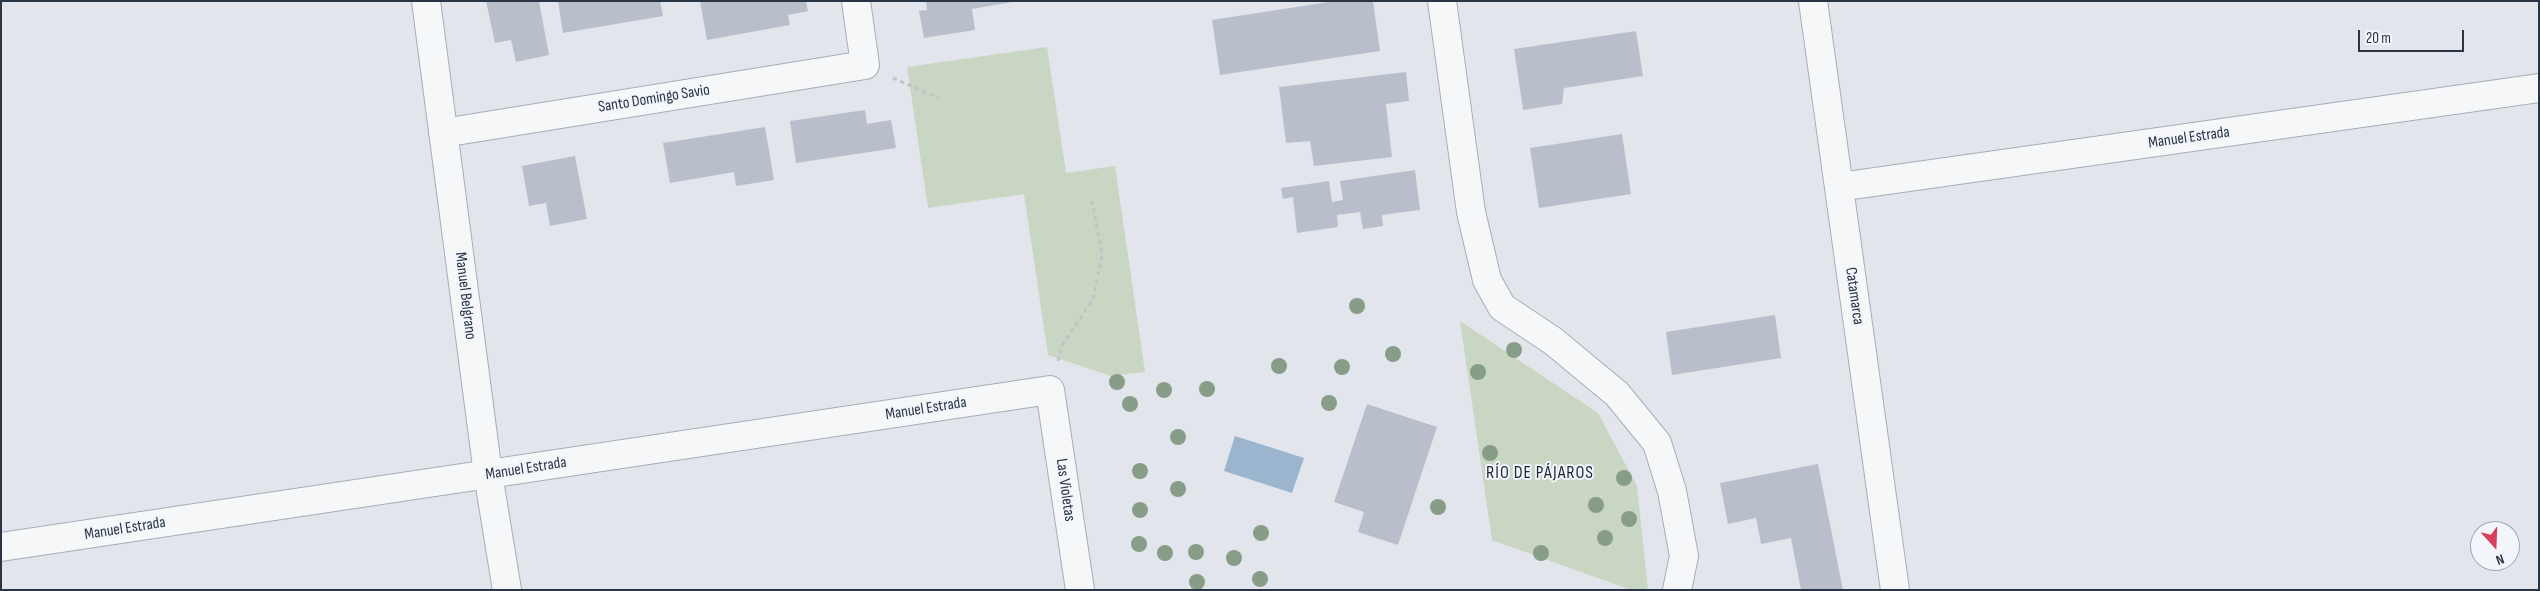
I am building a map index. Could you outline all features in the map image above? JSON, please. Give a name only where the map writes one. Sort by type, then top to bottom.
[{"type":"street","name":"Manuel Belgrano","points":[[426,1],[488,474],[507,590]]},
{"type":"street","points":[[856,1],[864,65]]},
{"type":"street","points":[[1442,1],[1471,212],[1487,280],[1502,307],[1553,341],[1617,394],[1657,443],[1672,491],[1684,556],[1677,590]]},
{"type":"street","name":"Catamarca","points":[[1813,1],[1895,590]]},
{"type":"street","name":"Santo Domingo Savio","points":[[443,133],[864,65]]},
{"type":"street","name":"Manuel Estrada","points":[[1839,187],[2539,88]]},
{"type":"street","name":"Manuel Estrada","points":[[1,547],[1050,390]]},
{"type":"street","name":"Las Violetas","points":[[1050,390],[1080,590]]},
{"type":"path","points":[[864,65],[939,98]]},
{"type":"path","points":[[1050,390],[1062,346],[1093,300],[1102,255],[1092,201]]},
{"type":"green space","points":[[1047,47],[1066,173],[1115,166],[1145,372],[1111,376],[1048,355],[1024,194],[928,208],[907,67]]},
{"type":"green space","points":[[1460,321],[1598,413],[1637,486],[1648,590],[1631,590],[1492,540]]},
{"type":"water","points":[[1235,436],[1304,458],[1292,493],[1224,471]]},
{"type":"building","points":[[486,1],[539,1],[549,55],[516,62],[511,40],[495,43]]},
{"type":"building","points":[[558,1],[660,1],[663,16],[563,33]]},
{"type":"building","points":[[700,1],[806,1],[808,11],[788,15],[790,25],[707,40]]},
{"type":"building","points":[[926,1],[1012,2],[972,9],[975,30],[924,38],[919,11],[927,10]]},
{"type":"building","points":[[1335,1],[1373,1],[1380,51],[1220,75],[1212,20]]},
{"type":"building","points":[[1636,31],[1643,76],[1564,88],[1562,104],[1523,110],[1514,49]]},
{"type":"building","points":[[1406,72],[1409,101],[1386,104],[1392,157],[1314,166],[1310,141],[1286,143],[1279,87]]},
{"type":"building","points":[[865,110],[867,124],[891,120],[896,148],[796,163],[790,121]]},
{"type":"building","points":[[765,127],[774,180],[736,186],[734,172],[670,183],[663,143]]},
{"type":"building","points":[[1622,134],[1631,194],[1539,208],[1530,148]]},
{"type":"building","points":[[575,156],[587,219],[550,226],[546,203],[529,206],[522,166]]},
{"type":"building","points":[[1415,170],[1420,210],[1382,215],[1383,226],[1363,229],[1360,212],[1337,215],[1338,227],[1297,233],[1293,197],[1283,199],[1281,188],[1329,181],[1332,202],[1343,200],[1340,181]]},
{"type":"building","points":[[1775,315],[1781,358],[1672,375],[1666,332]]},
{"type":"building","points":[[1367,404],[1437,427],[1398,545],[1358,532],[1364,512],[1334,502]]},
{"type":"building","points":[[1818,464],[1843,590],[1801,590],[1791,538],[1761,544],[1756,518],[1728,524],[1720,483]]},
{"type":"district","name":"RÍO DE PÁJAROS","points":[[1540,473]]}]
